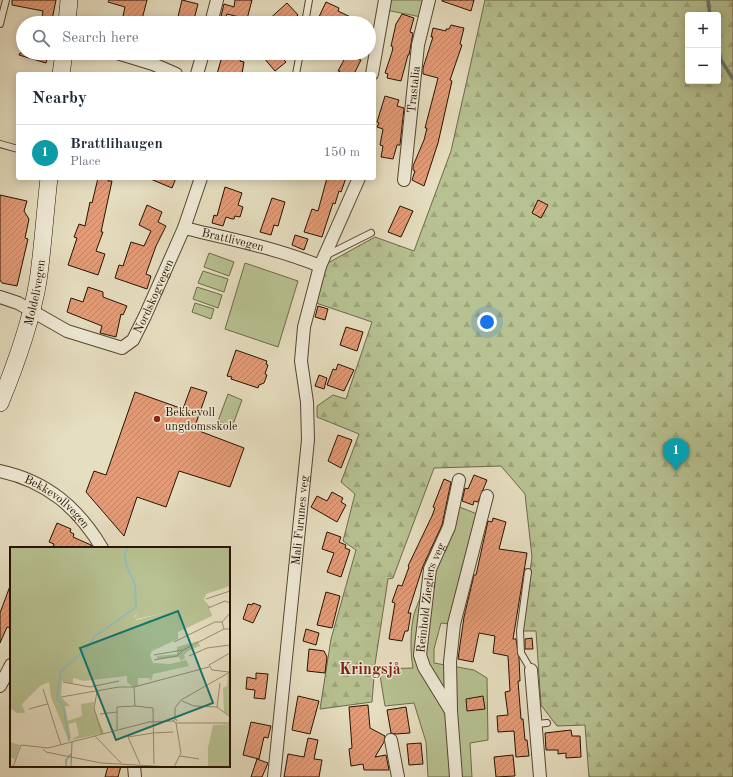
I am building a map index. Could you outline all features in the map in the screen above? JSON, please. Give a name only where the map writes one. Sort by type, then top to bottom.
[{"type":"main road","points":[[68,16],[69,0]]},
{"type":"main road","points":[[61,72],[63,60]]},
{"type":"main road","name":"Moldelivegen","points":[[0,403],[32,312],[38,281],[49,180]]},
{"type":"street","points":[[213,16],[217,0]]},
{"type":"street","points":[[376,51],[385,0]]},
{"type":"street","name":"Trastalia","points":[[404,180],[418,45],[429,0]]},
{"type":"street","points":[[137,60],[170,72]]},
{"type":"street","points":[[198,72],[201,60]]},
{"type":"street","points":[[372,72],[374,60]]},
{"type":"street","name":"Brattlivegen","points":[[200,180],[184,228],[247,242],[301,258],[323,261]]},
{"type":"street","points":[[323,261],[358,180]]},
{"type":"street","name":"Nordskogvegen","points":[[0,297],[18,303],[67,331],[122,348],[133,340],[154,299],[184,228]]},
{"type":"street","name":"Mali Furunes veg","points":[[274,777],[308,440],[307,402],[301,361],[304,327],[323,261]]},
{"type":"street","name":"Bekkevollvegen","points":[[0,471],[42,486],[62,498],[91,530],[101,547]]},
{"type":"street","name":"Reinhold Zieglers veg","points":[[451,711],[424,667],[420,655],[430,569],[449,527],[459,480]]},
{"type":"street","name":"Reinhold Zieglers veg","points":[[456,777],[451,711],[450,662],[454,624],[487,496]]},
{"type":"street","points":[[0,686],[10,667]]},
{"type":"street","points":[[531,670],[542,724],[540,777]]},
{"type":"street","points":[[391,740],[398,777]]},
{"type":"street","points":[[134,767],[135,777]]},
{"type":"lane","points":[[0,24],[6,0]]},
{"type":"lane","points":[[306,16],[309,0]]},
{"type":"lane","points":[[296,72],[299,60]]},
{"type":"lane","points":[[0,144],[16,148]]},
{"type":"lane","points":[[323,261],[371,233]]},
{"type":"lane","points":[[528,572],[520,638],[521,653],[531,670]]},
{"type":"green space","points":[[389,0],[425,0],[421,17],[386,10]]},
{"type":"green space","points":[[485,0],[733,0],[733,777],[589,777],[585,725],[557,726],[541,705],[536,631],[522,631],[532,557],[525,494],[501,466],[434,468],[393,578],[388,579],[375,664],[372,702],[320,709],[331,639],[356,550],[343,541],[355,494],[341,482],[359,434],[317,417],[317,406],[333,395],[346,399],[372,322],[316,303],[326,264],[375,237],[414,251],[451,151]]},
{"type":"green space","points":[[209,253],[234,262],[229,276],[204,267]]},
{"type":"green space","points":[[245,263],[298,281],[278,347],[225,329]]},
{"type":"green space","points":[[203,271],[228,279],[224,292],[198,283]]},
{"type":"green space","points":[[197,287],[222,295],[218,308],[193,299]]},
{"type":"green space","points":[[195,303],[214,309],[211,319],[192,312]]},
{"type":"green space","points":[[228,394],[242,400],[232,427],[218,421]]},
{"type":"green space","points":[[457,506],[477,514],[449,624],[441,623],[434,649],[434,663],[474,670],[487,678],[488,740],[470,743],[472,777],[428,777],[426,742],[414,703],[385,706],[379,669],[413,668],[411,639],[413,617],[443,546]]},
{"type":"building","points":[[12,0],[56,0],[53,16],[42,16],[43,11],[12,5]]},
{"type":"building","points":[[109,0],[147,0],[143,16],[123,16],[125,7],[108,2]]},
{"type":"building","points":[[182,0],[198,4],[195,16],[178,16]]},
{"type":"building","points":[[235,0],[252,0],[248,16],[235,16],[227,14],[226,16],[221,16],[224,4],[234,7]]},
{"type":"building","points":[[442,0],[474,0],[471,11]]},
{"type":"building","points":[[326,2],[339,8],[338,11],[348,16],[319,16]]},
{"type":"building","points":[[287,3],[298,15],[297,16],[273,16]]},
{"type":"building","points":[[402,14],[414,18],[410,32],[413,33],[409,55],[401,81],[387,78],[388,74],[385,73],[392,52],[393,47],[391,46],[396,24]]},
{"type":"building","points":[[451,25],[464,28],[460,44],[462,45],[450,80],[452,81],[438,143],[424,186],[412,180],[415,171],[413,170],[413,166],[424,140],[427,128],[425,128],[438,78],[423,74],[423,68],[433,37],[431,37],[433,28],[446,31],[446,29],[449,29]]},
{"type":"building","points":[[36,60],[47,60],[46,63]]},
{"type":"building","points":[[221,60],[240,60],[244,62],[242,72],[218,72]]},
{"type":"building","points":[[266,60],[284,60],[286,62],[275,71]]},
{"type":"building","points":[[344,60],[361,60],[355,72],[338,71]]},
{"type":"building","points":[[385,96],[399,100],[397,106],[404,108],[400,145],[397,145],[393,159],[381,157],[383,146],[380,145],[383,129],[377,127],[379,123],[377,122]]},
{"type":"building","points":[[98,180],[112,181],[101,232],[103,232],[96,251],[105,254],[98,275],[68,265],[77,238],[74,237],[79,224],[85,226],[90,202],[92,203]]},
{"type":"building","points":[[153,180],[175,180],[172,188]]},
{"type":"building","points":[[326,180],[345,180],[341,192],[339,191],[335,204],[333,203],[322,237],[304,232],[312,209],[318,211]]},
{"type":"building","points":[[225,187],[242,193],[238,205],[243,207],[240,217],[235,216],[234,219],[232,219],[226,217],[223,226],[212,223],[214,215],[217,216]]},
{"type":"building","points":[[0,195],[27,201],[24,211],[29,219],[25,238],[28,239],[17,286],[2,283],[0,280]]},
{"type":"building","points":[[272,198],[285,202],[278,226],[274,225],[271,235],[260,232]]},
{"type":"building","points":[[538,200],[548,205],[541,218],[532,213]]},
{"type":"building","points":[[147,205],[162,212],[158,222],[166,226],[156,246],[146,274],[151,276],[147,289],[115,278],[119,265],[123,266],[131,242],[144,246],[151,231],[139,225]]},
{"type":"building","points":[[400,206],[413,211],[401,237],[388,232]]},
{"type":"building","points":[[295,235],[308,239],[304,250],[292,245]]},
{"type":"building","points":[[88,287],[103,292],[103,297],[127,306],[123,315],[121,314],[116,337],[100,333],[102,326],[67,312],[71,298],[83,302]]},
{"type":"building","points":[[318,306],[328,309],[325,320],[315,317]]},
{"type":"building","points":[[346,327],[363,332],[357,351],[340,345]]},
{"type":"building","points":[[236,350],[267,361],[266,364],[268,365],[265,374],[267,375],[264,383],[259,385],[258,388],[231,379],[232,377],[227,376]]},
{"type":"building","points":[[338,364],[354,370],[344,391],[327,385],[333,369],[336,370]]},
{"type":"building","points":[[319,375],[327,378],[324,389],[315,386]]},
{"type":"building","points":[[191,387],[207,392],[194,429],[244,448],[230,487],[179,471],[166,507],[137,497],[124,536],[86,492],[94,471],[106,475],[135,392],[183,409]]},
{"type":"building","points":[[338,435],[352,440],[341,468],[328,461]]},
{"type":"building","points":[[474,475],[487,480],[478,502],[474,501],[473,505],[462,501],[465,488],[468,489]]},
{"type":"building","points":[[444,479],[451,482],[442,525],[423,566],[408,613],[411,613],[408,631],[405,631],[402,641],[389,639],[395,603],[392,602],[398,585],[402,586],[409,567],[408,566],[432,516],[435,508],[433,507]]},
{"type":"building","points":[[332,492],[343,498],[341,502],[346,505],[337,522],[311,507],[317,496],[327,501]]},
{"type":"building","points":[[493,518],[506,522],[499,549],[527,553],[513,639],[516,639],[519,658],[520,681],[518,681],[521,719],[523,719],[525,740],[527,740],[529,756],[516,757],[514,731],[498,732],[497,716],[508,715],[505,692],[510,691],[508,656],[493,653],[495,636],[479,633],[473,662],[458,659],[464,617],[474,575],[476,575],[488,521],[492,522]]},
{"type":"building","points":[[57,523],[71,529],[70,532],[74,534],[73,537],[92,547],[56,547],[53,546],[54,544],[49,542]]},
{"type":"building","points":[[327,532],[341,537],[339,542],[346,545],[345,548],[350,550],[341,577],[327,572],[334,553],[322,549]]},
{"type":"building","points":[[10,586],[10,628],[7,627],[0,643],[0,613]]},
{"type":"building","points":[[326,592],[340,596],[332,628],[317,625]]},
{"type":"building","points":[[253,603],[261,606],[253,623],[243,619],[248,604],[252,605]]},
{"type":"building","points":[[306,629],[319,633],[316,645],[303,641]]},
{"type":"building","points":[[532,638],[533,649],[525,649],[525,639]]},
{"type":"building","points":[[309,649],[324,651],[327,657],[325,673],[307,671]]},
{"type":"building","points":[[256,673],[268,674],[265,699],[254,698],[255,690],[246,689],[247,677],[256,679]]},
{"type":"building","points":[[298,696],[319,701],[310,734],[292,730]]},
{"type":"building","points":[[483,696],[485,709],[467,711],[466,699]]},
{"type":"building","points":[[368,705],[370,728],[385,736],[384,742],[375,757],[386,755],[389,770],[364,770],[363,764],[351,766],[349,749],[352,748],[349,707]]},
{"type":"building","points":[[406,707],[410,733],[391,733],[387,710]]},
{"type":"building","points":[[251,722],[271,726],[268,738],[264,737],[259,759],[243,755]]},
{"type":"building","points":[[571,730],[572,736],[580,736],[581,757],[566,758],[566,753],[558,754],[558,750],[546,750],[545,733]]},
{"type":"building","points":[[308,738],[318,740],[314,759],[322,760],[319,777],[284,777],[288,754],[304,757]]},
{"type":"building","points":[[421,743],[423,764],[409,765],[407,744]]},
{"type":"building","points":[[513,755],[515,776],[496,777],[494,757]]},
{"type":"building","points":[[257,759],[268,763],[262,777],[251,777]]},
{"type":"building","points":[[108,767],[121,767],[118,777],[105,777]]},
{"type":"waterway","points":[[708,0],[710,12]]},
{"type":"waterway","points":[[721,60],[733,79]]},
{"type":"place","name":"Bekkevoll ungdomsskole","points":[[157,419]]},
{"type":"place","name":"Brattlihaugen","points":[[676,471]]},
{"type":"district","name":"Kringsjå","points":[[370,668]]}]
